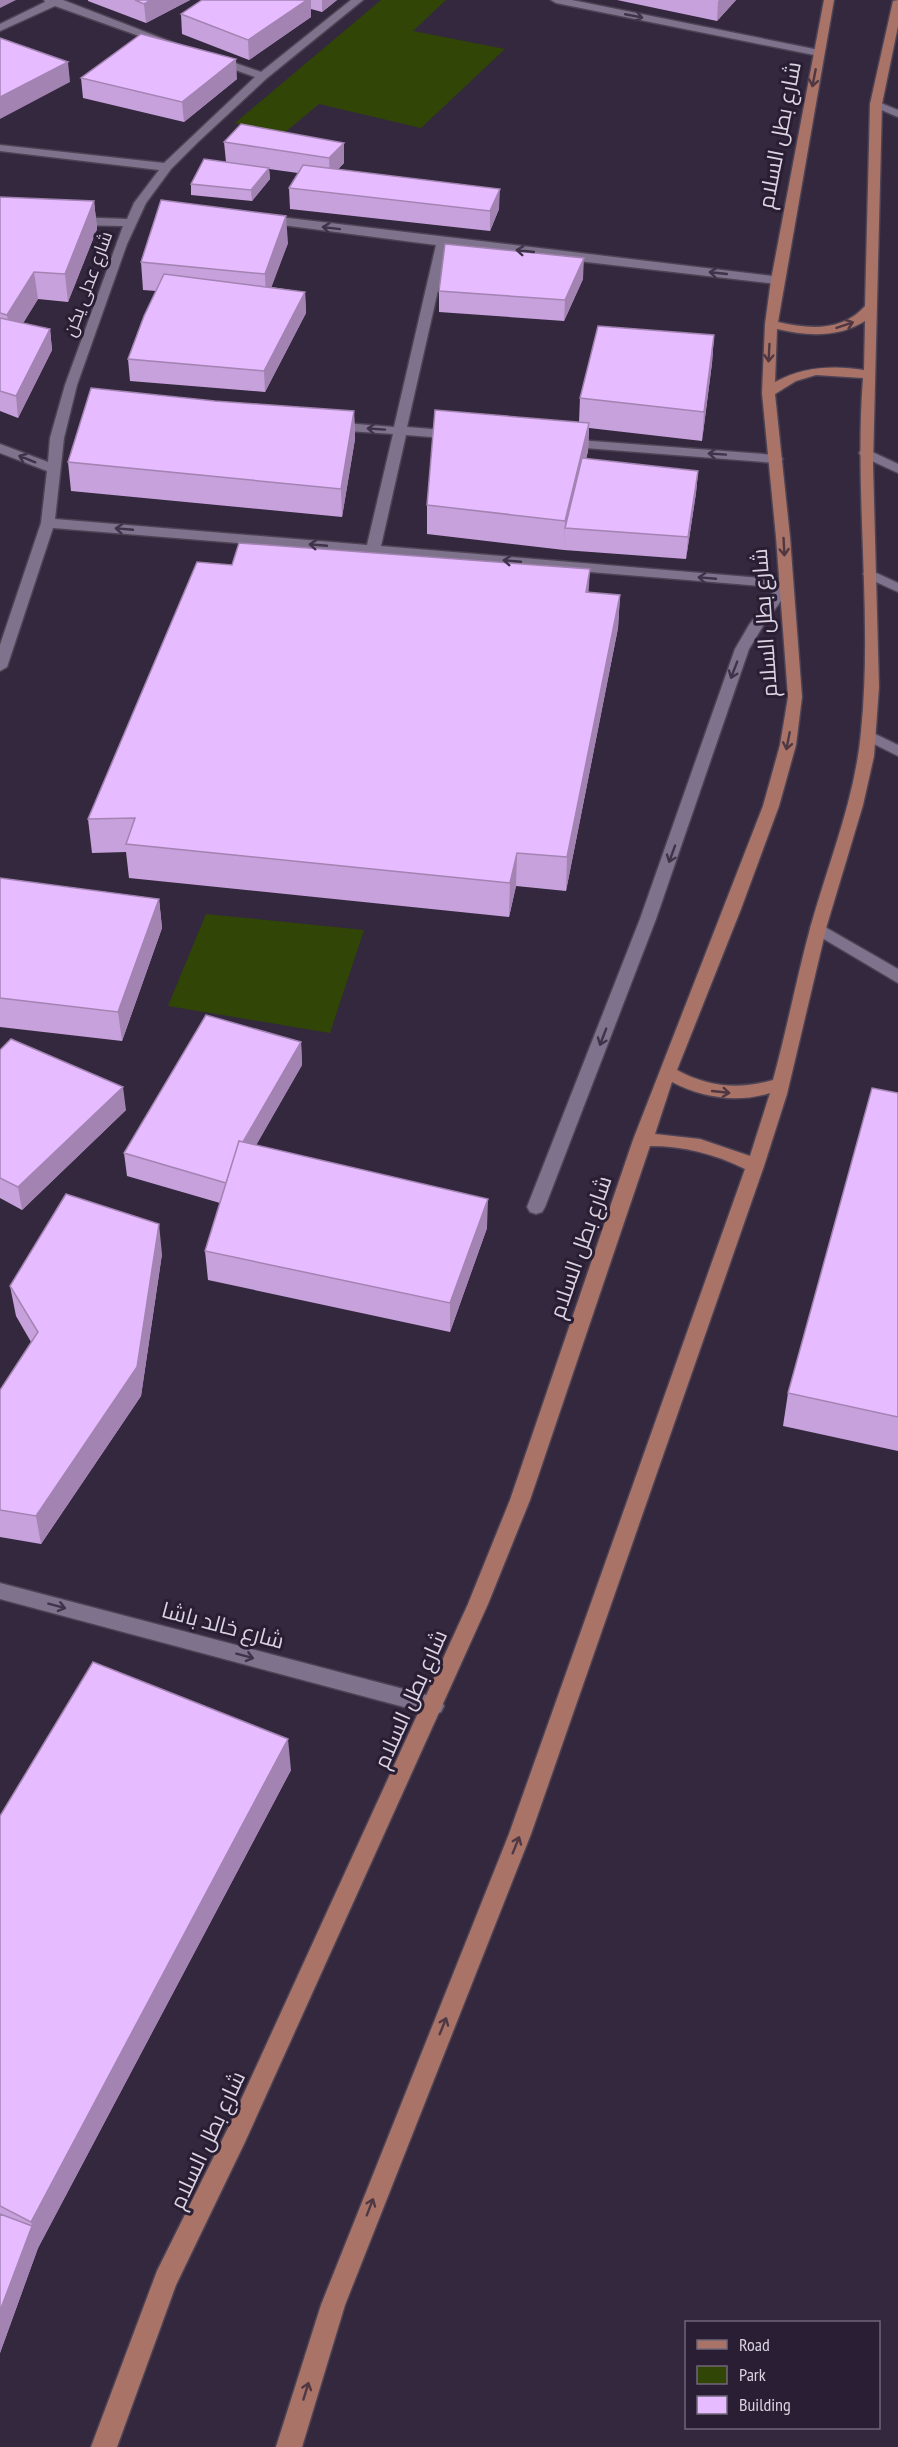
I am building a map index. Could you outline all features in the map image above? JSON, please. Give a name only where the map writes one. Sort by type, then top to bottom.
[{"type":"main road","name":"شارع بطل السلام","points":[[104,2447],[166,2280],[237,2134],[434,1706],[478,1605],[520,1500],[667,1071],[733,909],[771,806],[788,745],[795,697],[776,459],[768,393],[771,324],[777,280],[829,0]]},
{"type":"main road","points":[[289,2447],[333,2305],[520,1834],[755,1166],[781,1084],[818,928],[862,778],[869,735],[873,631],[866,417],[870,375],[876,104],[898,1]]},
{"type":"main road","points":[[771,324],[795,330],[821,331],[845,327],[863,318],[872,306]]},
{"type":"main road","points":[[768,393],[780,382],[798,374],[822,370],[847,370],[870,375]]},
{"type":"main road","points":[[667,1071],[687,1083],[710,1091],[734,1093],[759,1091],[781,1084]]},
{"type":"main road","points":[[642,1140],[690,1142],[713,1147],[755,1166]]},
{"type":"street","name":"شارع عدلى يكن","points":[[0,667],[48,523],[57,438],[71,407],[70,385],[130,223],[146,204],[166,167],[263,76],[358,0]]},
{"type":"street","points":[[556,0],[819,53]]},
{"type":"street","points":[[0,28],[53,1],[186,49]]},
{"type":"street","points":[[208,57],[263,76]]},
{"type":"street","points":[[876,104],[898,114]]},
{"type":"street","points":[[0,148],[166,167]]},
{"type":"street","points":[[245,216],[443,242],[777,280]]},
{"type":"street","points":[[59,220],[130,223]]},
{"type":"street","points":[[373,550],[443,242]]},
{"type":"street","points":[[316,425],[470,436]]},
{"type":"street","points":[[553,442],[776,459]]},
{"type":"street","points":[[0,448],[55,470]]},
{"type":"street","points":[[866,453],[898,469]]},
{"type":"street","points":[[48,523],[786,584]]},
{"type":"street","points":[[870,574],[898,588]]},
{"type":"street","points":[[536,1206],[652,908],[742,649],[756,625],[786,584]]},
{"type":"street","points":[[869,735],[898,751]]},
{"type":"street","points":[[818,928],[898,977]]},
{"type":"street","name":"شارع خالد باشا","points":[[0,1591],[434,1706]]},
{"type":"green space","points":[[381,0],[446,0],[413,31],[505,49],[421,128],[319,104],[283,134],[235,123]]},
{"type":"green space","points":[[206,914],[364,930],[330,1033],[168,1006]]},
{"type":"building","points":[[135,0],[151,0],[144,4]]},
{"type":"building","points":[[202,0],[307,0],[248,40],[181,14]]},
{"type":"building","points":[[141,34],[236,59],[182,102],[81,78]]},
{"type":"building","points":[[0,38],[68,62],[0,97]]},
{"type":"building","points":[[241,124],[344,143],[329,158],[224,142]]},
{"type":"building","points":[[204,159],[269,168],[251,190],[191,184]]},
{"type":"building","points":[[303,165],[500,189],[490,211],[289,188]]},
{"type":"building","points":[[0,197],[94,201],[65,274],[34,272],[7,315],[0,313]]},
{"type":"building","points":[[161,200],[286,216],[265,274],[141,262]]},
{"type":"building","points":[[445,244],[584,258],[565,300],[439,291]]},
{"type":"building","points":[[164,274],[305,292],[264,371],[128,359],[144,316]]},
{"type":"building","points":[[0,318],[50,329],[16,396],[0,391]]},
{"type":"building","points":[[598,326],[714,335],[704,412],[580,398]]},
{"type":"building","points":[[91,388],[215,401],[354,411],[341,489],[68,462]]},
{"type":"building","points":[[435,410],[589,423],[565,521],[427,505]]},
{"type":"building","points":[[582,458],[698,471],[688,537],[565,528]]},
{"type":"building","points":[[239,543],[590,569],[586,592],[620,595],[567,857],[517,853],[510,883],[126,844],[135,818],[88,819],[197,562],[232,565]]},
{"type":"building","points":[[0,878],[159,899],[118,1012],[0,998]]},
{"type":"building","points":[[206,1015],[301,1042],[243,1142],[239,1141],[226,1183],[124,1153]]},
{"type":"building","points":[[11,1039],[123,1087],[18,1187],[0,1178],[0,1050]]},
{"type":"building","points":[[872,1088],[898,1093],[898,1417],[788,1393]]},
{"type":"building","points":[[239,1141],[488,1199],[450,1303],[205,1251]]},
{"type":"building","points":[[66,1194],[159,1224],[137,1367],[36,1516],[0,1510],[0,1390],[38,1332],[10,1286]]},
{"type":"building","points":[[93,1662],[288,1739],[31,2222],[0,2206],[0,1816]]},
{"type":"building","points":[[0,2214],[32,2226],[0,2311]]}]
